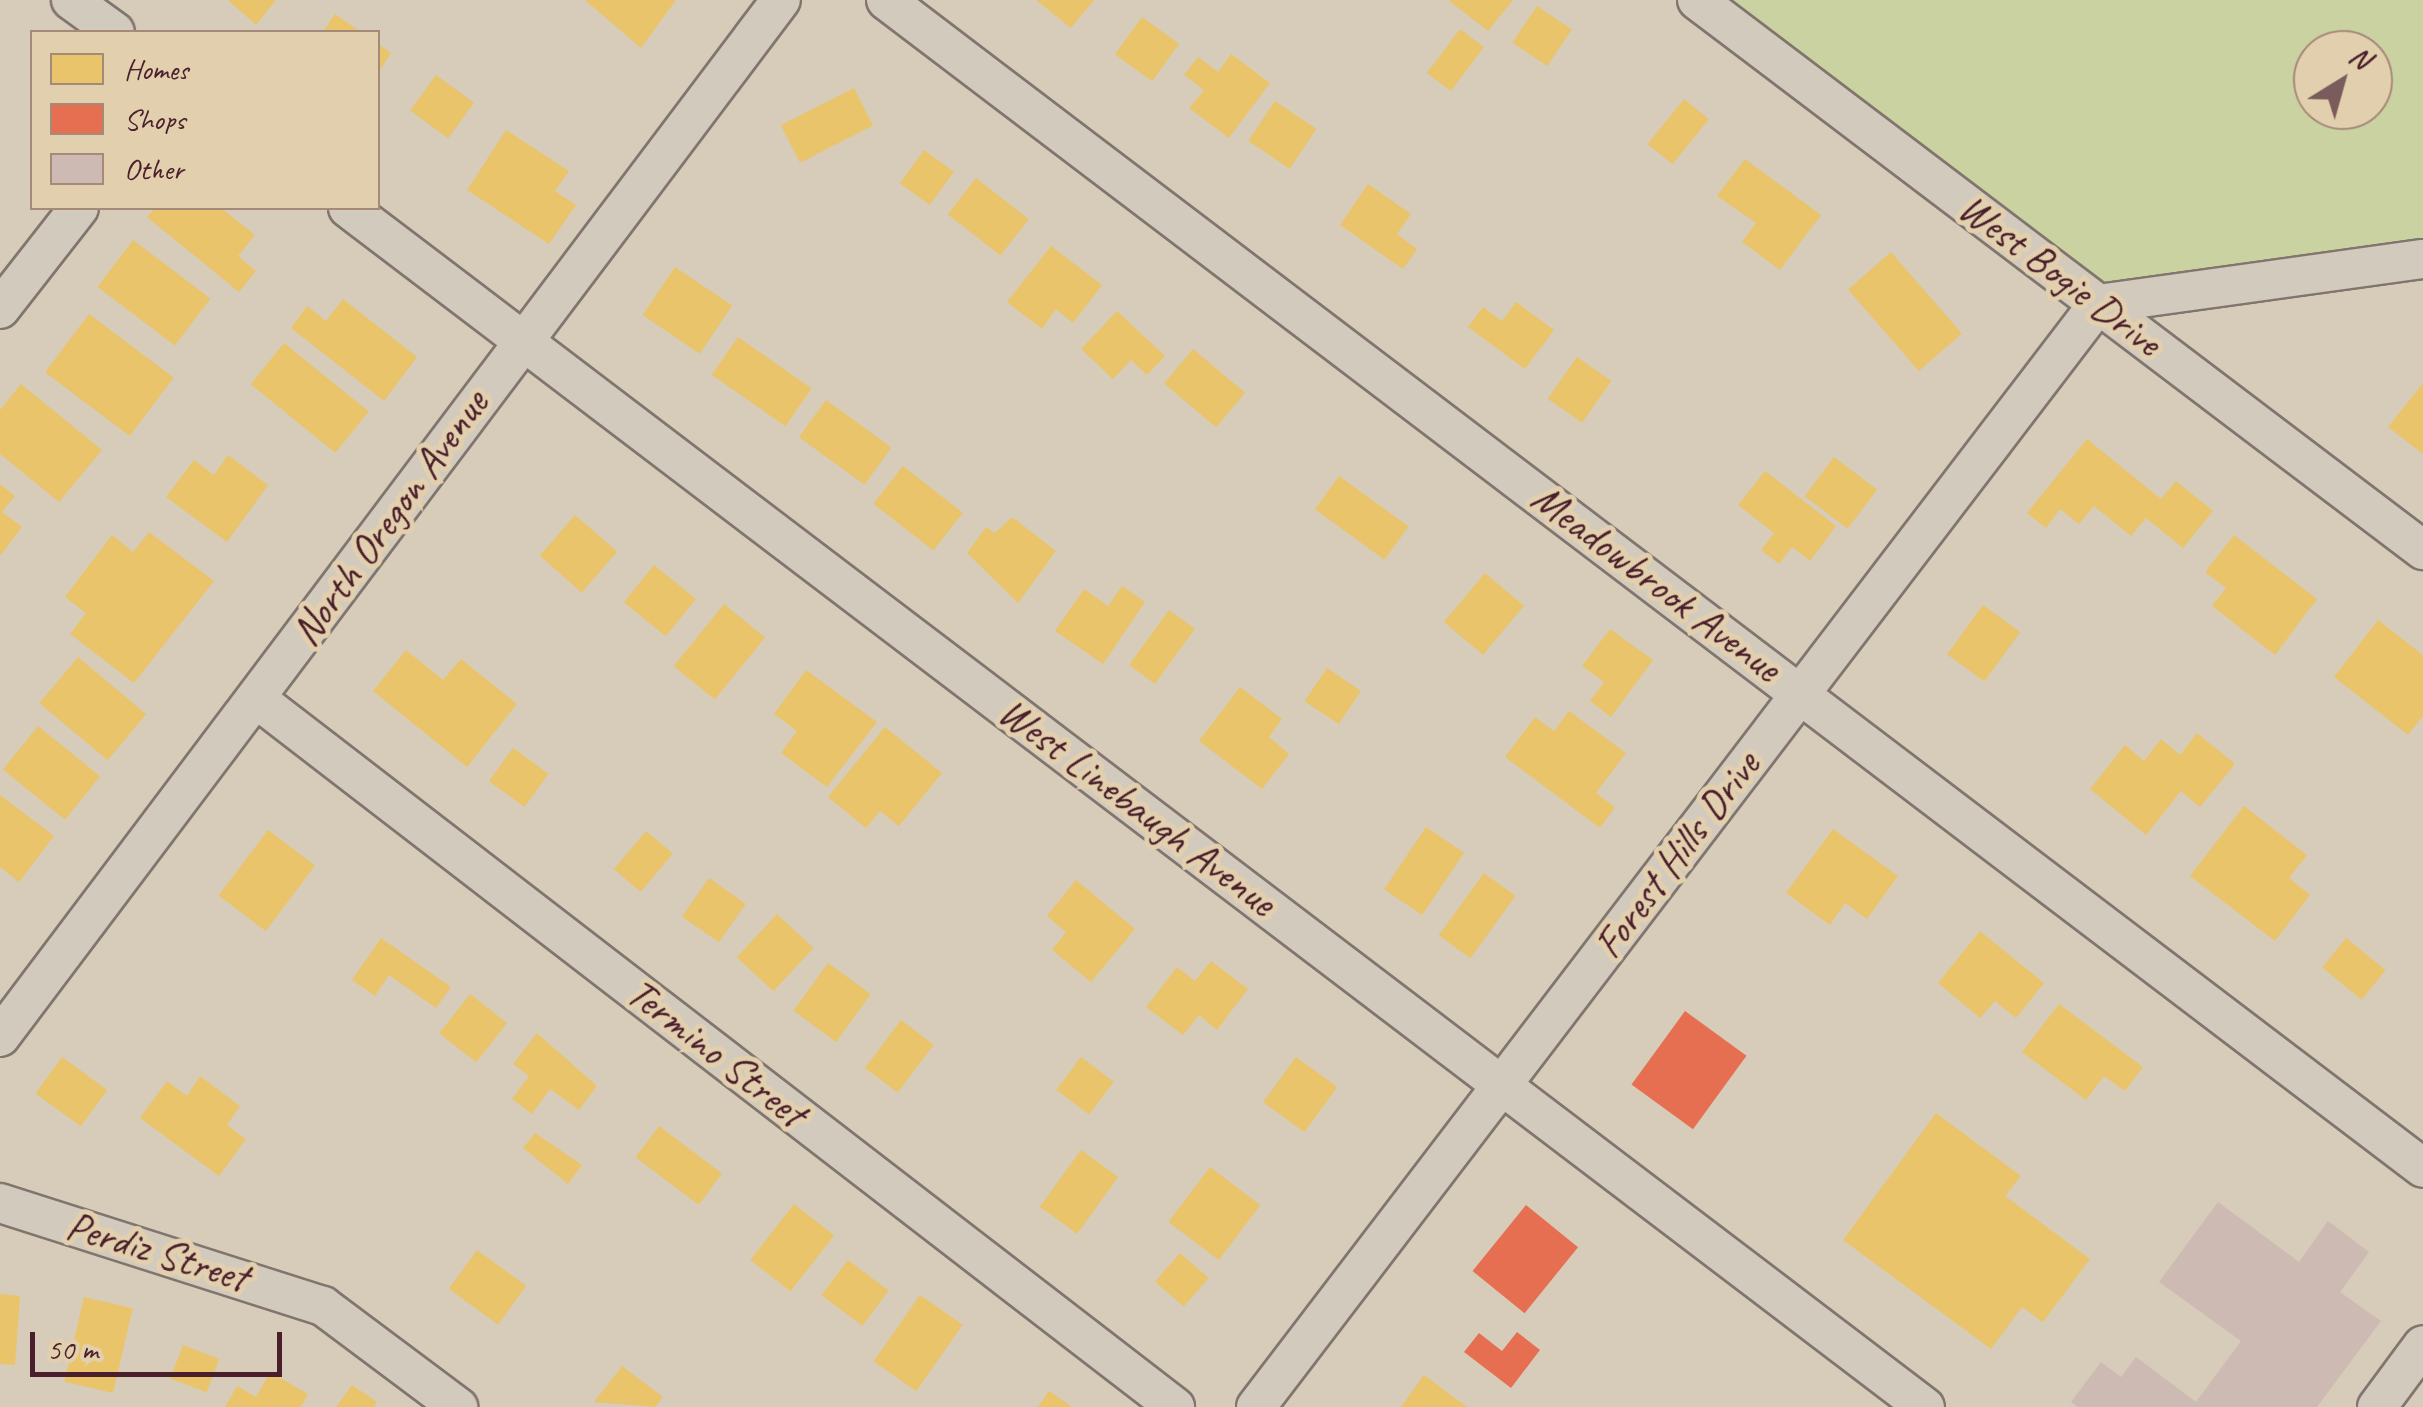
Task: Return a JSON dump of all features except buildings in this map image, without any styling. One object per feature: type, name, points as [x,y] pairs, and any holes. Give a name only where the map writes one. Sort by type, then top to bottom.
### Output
[{"type":"street","points":[[72,0],[112,30]]},
{"type":"street","name":"North Oregon Avenue","points":[[0,1037],[258,700],[522,338],[782,0]]},
{"type":"street","name":"Meadowbrook Avenue","points":[[886,0],[2423,1168]]},
{"type":"street","name":"West Bogie Drive","points":[[1697,0],[2423,550]]},
{"type":"street","points":[[0,309],[78,210]]},
{"type":"street","name":"West Linebaugh Avenue","points":[[351,210],[1925,1407]]},
{"type":"street","points":[[2098,304],[2423,259]]},
{"type":"street","name":"Forest Hills Drive","points":[[1256,1407],[2098,304]]},
{"type":"street","name":"Termino Street","points":[[258,700],[1175,1407]]},
{"type":"street","name":"Perdiz Street","points":[[0,1204],[323,1306],[458,1407]]},
{"type":"street","points":[[2377,1407],[2423,1345]]},
{"type":"green space","points":[[1720,0],[2423,0],[2423,241],[2111,287]]}]
